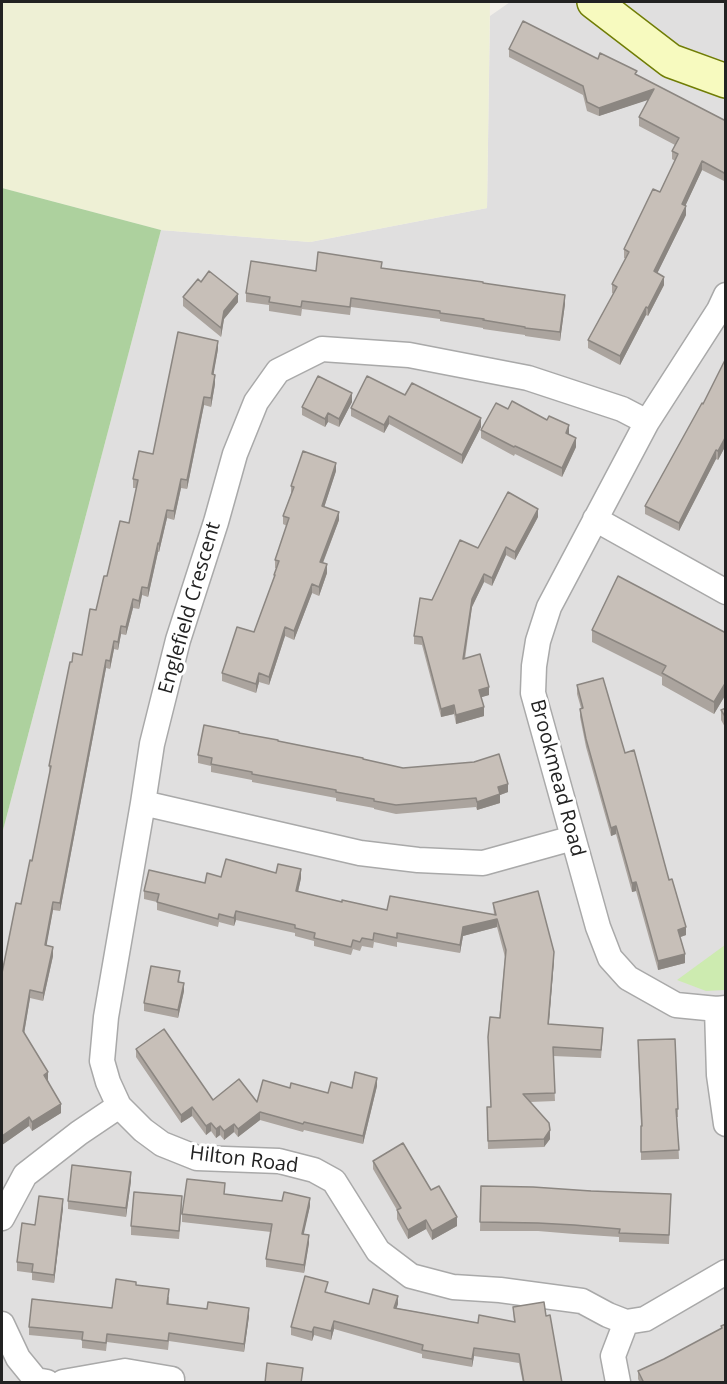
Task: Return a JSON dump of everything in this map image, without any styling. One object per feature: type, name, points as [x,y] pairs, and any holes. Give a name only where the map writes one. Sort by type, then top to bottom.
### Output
[{"type":"street","points":[[594,2],[671,61],[726,81]]},
{"type":"street","name":"Brookmead Road","points":[[721,1009],[676,1005],[628,978],[610,958],[598,927],[533,693],[538,641],[549,607],[647,422],[723,306]]},
{"type":"street","name":"Englefield Crescent","points":[[143,802],[152,744],[178,640],[235,454],[256,402],[278,371],[322,349],[409,355],[528,378],[622,410],[647,422]]},
{"type":"street","points":[[595,519],[726,592]]},
{"type":"street","points":[[143,802],[360,853],[418,860],[483,862],[573,838]]},
{"type":"street","name":"Hilton Road","points":[[143,802],[106,1017],[102,1061],[108,1082],[119,1106],[143,1130],[162,1144],[197,1158],[279,1161],[314,1170],[334,1181],[378,1251],[411,1276],[453,1287],[500,1290],[582,1301],[626,1322]]},
{"type":"street","points":[[721,1009],[719,1075],[726,1124]]},
{"type":"street","points":[[2,1218],[25,1174],[119,1106]]},
{"type":"street","points":[[618,1383],[614,1356],[626,1322],[645,1319],[726,1272]]},
{"type":"street","points":[[2,1324],[18,1358],[39,1382]]},
{"type":"street","points":[[63,1383],[125,1371],[179,1382]]},
{"type":"shaded area","points":[[510,2],[725,2],[725,1382],[2,1382],[2,834],[161,230],[310,242],[487,208],[490,16]]},
{"type":"green space","points":[[2,2],[490,2],[487,208],[310,242],[161,230],[2,188]]},
{"type":"green space","points":[[2,188],[161,230],[2,834]]},
{"type":"green space","points":[[725,945],[725,990],[706,991],[677,980]]},
{"type":"building","points":[[523,21],[598,59],[600,53],[637,71],[635,74],[726,121],[726,174],[702,161],[682,204],[686,206],[654,271],[664,277],[620,356],[588,340],[617,287],[612,284],[629,252],[624,249],[653,189],[660,192],[678,154],[672,151],[679,138],[639,117],[654,89],[599,108],[587,102],[583,86],[509,49]]},
{"type":"building","points":[[318,252],[382,262],[381,268],[565,295],[560,332],[351,298],[350,307],[302,301],[301,307],[269,302],[270,297],[246,293],[251,261],[316,271]]},
{"type":"building","points":[[209,271],[238,294],[224,311],[221,328],[183,297],[198,279],[201,282]]},
{"type":"building","points":[[178,332],[218,341],[212,374],[215,375],[211,398],[204,397],[187,480],[181,479],[174,511],[167,510],[148,588],[142,587],[139,601],[133,599],[126,627],[121,626],[118,642],[114,641],[110,661],[106,660],[60,903],[53,902],[45,945],[53,947],[43,993],[30,990],[23,1031],[48,1072],[44,1075],[61,1104],[32,1122],[29,1117],[2,1136],[2,973],[16,903],[21,904],[30,860],[32,861],[70,662],[72,662],[73,653],[82,655],[90,609],[96,610],[120,521],[129,523],[138,480],[133,479],[139,451],[153,454]]},
{"type":"building","points":[[726,358],[726,436],[718,451],[716,450],[679,523],[645,506],[703,404]]},
{"type":"building","points":[[318,376],[352,393],[339,419],[328,413],[325,419],[302,407]]},
{"type":"building","points":[[367,376],[405,395],[412,383],[481,418],[462,455],[389,416],[384,425],[351,408]]},
{"type":"building","points":[[512,401],[547,420],[549,416],[569,425],[566,433],[576,438],[562,468],[481,430],[496,403],[508,409]]},
{"type":"building","points":[[303,451],[336,463],[322,506],[339,512],[320,562],[327,564],[319,587],[312,584],[294,631],[285,627],[269,677],[259,673],[256,684],[222,673],[237,627],[254,632],[275,575],[279,561],[275,560],[289,518],[283,516],[294,487],[291,486]]},
{"type":"building","points":[[508,492],[538,509],[515,552],[506,547],[492,578],[484,574],[472,599],[463,659],[480,654],[489,687],[479,690],[484,707],[456,715],[454,705],[441,709],[422,637],[414,636],[420,598],[432,600],[460,540],[478,548]]},
{"type":"building","points":[[618,576],[726,633],[726,682],[714,702],[662,673],[666,666],[592,630]]},
{"type":"building","points":[[603,678],[625,753],[634,750],[669,880],[672,879],[686,927],[678,930],[685,954],[658,961],[636,882],[632,883],[616,826],[611,828],[580,709],[583,708],[577,685]]},
{"type":"building","points":[[726,708],[726,718],[721,710]]},
{"type":"building","points":[[204,725],[403,768],[474,762],[499,754],[508,784],[498,787],[500,794],[477,802],[476,798],[396,805],[374,801],[374,799],[336,792],[336,790],[211,764],[212,758],[198,755]]},
{"type":"building","points":[[226,859],[276,873],[278,864],[301,869],[296,891],[387,910],[390,896],[496,915],[493,903],[538,891],[554,952],[548,1024],[603,1028],[601,1050],[553,1047],[555,1093],[523,1094],[549,1123],[550,1130],[544,1139],[488,1141],[487,1107],[491,1107],[488,1037],[490,1017],[500,1018],[506,950],[497,919],[463,927],[460,945],[397,933],[397,938],[374,933],[373,940],[362,938],[360,942],[353,940],[351,947],[314,938],[315,933],[295,928],[295,925],[236,911],[234,918],[219,914],[218,919],[157,902],[159,894],[144,891],[149,870],[205,883],[207,873],[221,877]]},
{"type":"building","points":[[151,966],[180,971],[178,982],[184,983],[178,1010],[144,1003]]},
{"type":"building","points":[[164,1029],[213,1100],[239,1079],[257,1102],[263,1080],[290,1088],[291,1083],[328,1093],[331,1082],[352,1088],[355,1072],[377,1078],[363,1136],[304,1122],[303,1124],[260,1112],[238,1129],[234,1124],[224,1131],[220,1126],[216,1129],[211,1123],[206,1126],[192,1107],[181,1115],[136,1049]]},
{"type":"building","points":[[675,1039],[679,1150],[641,1152],[638,1040]]},
{"type":"building","points":[[403,1143],[431,1190],[439,1186],[457,1217],[432,1231],[426,1220],[408,1230],[397,1210],[401,1208],[373,1161]]},
{"type":"building","points":[[72,1165],[131,1172],[126,1208],[68,1201]]},
{"type":"building","points":[[187,1179],[225,1183],[224,1194],[282,1201],[284,1192],[310,1198],[302,1234],[309,1235],[304,1265],[266,1259],[272,1224],[182,1214]]},
{"type":"building","points":[[481,1186],[671,1194],[669,1235],[619,1233],[620,1229],[574,1225],[480,1222]]},
{"type":"building","points":[[134,1192],[182,1196],[179,1231],[131,1226]]},
{"type":"building","points":[[39,1196],[63,1199],[54,1275],[32,1272],[33,1264],[17,1262],[22,1223],[35,1225]]},
{"type":"building","points":[[305,1276],[328,1282],[325,1292],[369,1304],[373,1289],[398,1296],[394,1308],[478,1323],[479,1315],[515,1322],[513,1307],[544,1302],[546,1316],[550,1315],[562,1383],[524,1383],[519,1354],[474,1348],[472,1359],[422,1350],[423,1345],[334,1321],[331,1331],[314,1327],[312,1332],[291,1327]]},
{"type":"building","points":[[116,1279],[136,1282],[136,1285],[169,1289],[167,1304],[207,1309],[208,1302],[249,1308],[244,1344],[169,1333],[168,1341],[107,1334],[106,1343],[82,1340],[83,1332],[29,1327],[32,1299],[112,1308]]},
{"type":"building","points":[[726,1324],[726,1383],[644,1383],[638,1371]]},
{"type":"building","points":[[267,1363],[303,1368],[301,1383],[265,1383]]}]
